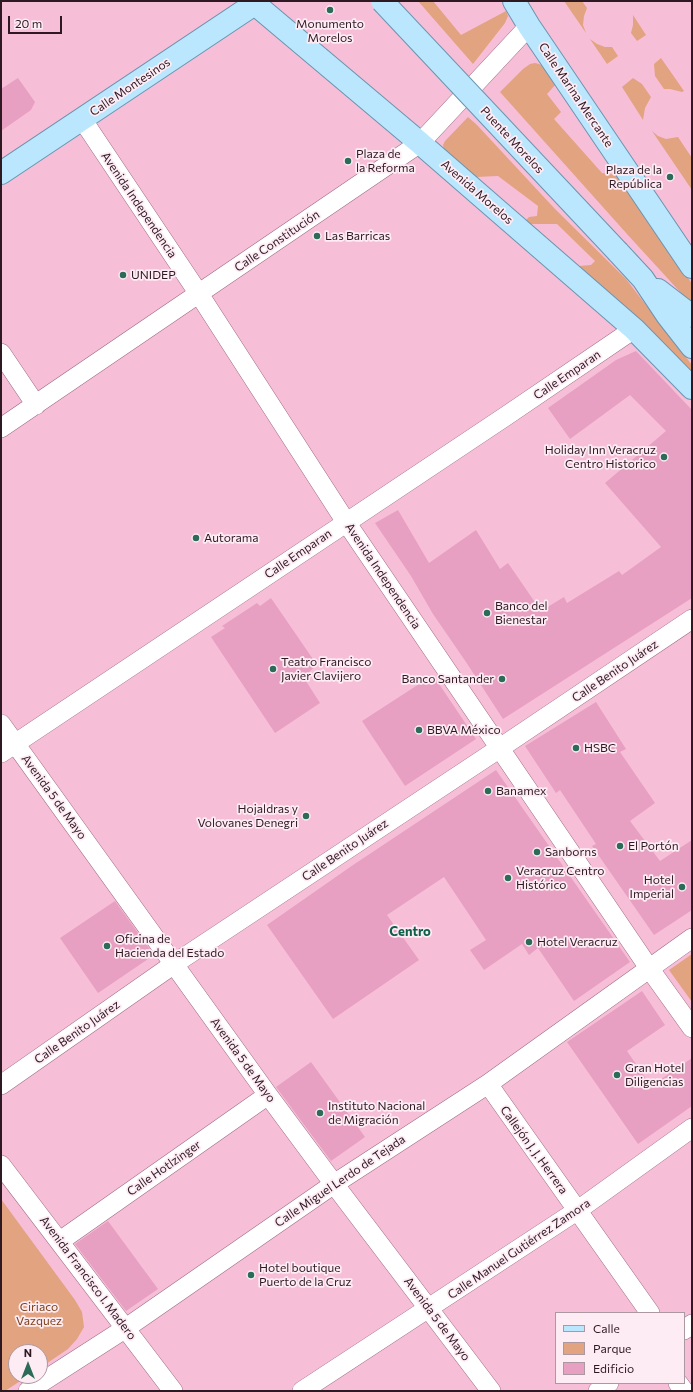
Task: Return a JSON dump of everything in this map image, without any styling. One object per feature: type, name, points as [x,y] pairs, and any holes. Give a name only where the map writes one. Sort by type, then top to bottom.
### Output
[{"type":"main road","name":"Puente Morelos","points":[[382,1],[643,279]]},
{"type":"main road","name":"Calle Marina Mercante","points":[[514,1],[529,26],[692,267]]},
{"type":"main road","name":"Calle Montesinos","points":[[1,173],[257,3]]},
{"type":"main road","name":"Avenida Morelos","points":[[257,3],[634,329],[692,388]]},
{"type":"main road","points":[[643,279],[692,316]]},
{"type":"main road","points":[[643,279],[667,315],[692,347]]},
{"type":"street","name":"Calle Constitución","points":[[1,428],[420,143],[529,26]]},
{"type":"street","name":"Avenida Independencia","points":[[82,119],[199,294],[346,522],[649,968],[692,1028]]},
{"type":"street","name":"Calle Emparan","points":[[8,748],[634,329]]},
{"type":"street","points":[[1,353],[36,405]]},
{"type":"street","name":"Calle Benito Juárez","points":[[1,1085],[174,964],[692,619]]},
{"type":"street","name":"Avenida 5 de Mayo","points":[[1,724],[8,748],[174,964],[334,1184],[491,1391]]},
{"type":"street","name":"Calle Miguel Lerdo de Tejada","points":[[28,1391],[126,1328],[334,1184],[488,1084],[692,938]]},
{"type":"street","name":"Callejón J. J. Herrera","points":[[488,1084],[649,1312]]},
{"type":"street","name":"Calle Hotlzinger","points":[[60,1241],[268,1094]]},
{"type":"street","name":"Calle Manuel Gutiérrez Zamora","points":[[302,1391],[578,1210],[692,1128]]},
{"type":"street","name":"Avenida Francisco I. Madero","points":[[1,1165],[173,1391]]},
{"type":"street","points":[[598,1391],[608,1384]]},
{"type":"green space","points":[[418,1],[433,1],[461,35],[506,11],[508,16],[505,23],[473,64]]},
{"type":"green space","points":[[564,1],[582,1],[587,8],[583,25],[586,33]]},
{"type":"green space","points":[[633,15],[646,35],[637,41],[631,33]]},
{"type":"green space","points":[[590,39],[605,47],[612,47],[618,56],[607,64]]},
{"type":"green space","points":[[661,58],[684,91],[664,89],[655,76],[654,64]]},
{"type":"green space","points":[[535,63],[549,69],[557,83],[547,94],[561,112],[554,119],[602,173],[617,175],[630,189],[692,284],[692,305],[500,92],[523,69],[530,64]]},
{"type":"green space","points":[[633,78],[642,84],[651,97],[645,108],[643,120],[622,87]]},
{"type":"green space","points":[[468,117],[555,209],[626,279],[692,365],[692,378],[625,306],[579,266],[591,265],[595,261],[557,224],[530,224],[526,220],[529,217],[537,216],[538,206],[498,176],[476,177],[444,150],[443,145],[445,141]]},
{"type":"green space","points":[[652,131],[658,136],[666,139],[678,137],[692,158],[692,190]]},
{"type":"green space","points":[[692,954],[692,1002],[669,970]]},
{"type":"green space","name":"Ciriaco Vazquez","points":[[1,1199],[75,1300],[82,1312],[84,1327],[77,1339],[68,1349],[48,1363],[48,1344],[8,1344],[8,1384],[16,1384],[5,1391],[1,1391]]},
{"type":"building","points":[[18,78],[35,102],[31,110],[1,131],[1,89]]},
{"type":"building","points":[[636,351],[692,410],[692,598],[503,719],[375,523],[398,510],[429,563],[476,530],[500,569],[508,563],[541,611],[564,597],[567,603],[619,571],[622,575],[661,547],[605,483],[666,431],[630,395],[570,439],[548,408],[616,360]]},
{"type":"building","name":"Teatro Francisco Javier Clavijero","points":[[271,598],[317,665],[309,672],[311,675],[304,678],[320,703],[275,733],[211,637],[225,628],[222,626],[257,603],[260,606]]},
{"type":"building","name":"BBVA México","points":[[433,675],[476,739],[405,786],[362,721]]},
{"type":"building","points":[[596,702],[626,749],[620,752],[655,803],[630,821],[660,861],[692,840],[692,910],[654,935],[592,846],[596,844],[560,790],[556,793],[525,746]]},
{"type":"building","points":[[496,770],[630,962],[574,1001],[538,948],[529,955],[522,944],[484,970],[470,950],[486,940],[444,877],[387,915],[419,960],[333,1019],[267,925],[353,865]]},
{"type":"building","name":"Oficina de Hacienda del Estado","points":[[115,901],[154,955],[98,993],[60,938]]},
{"type":"building","name":"Gran Hotel Diligencias","points":[[642,991],[665,1025],[627,1051],[651,1086],[692,1058],[692,1106],[638,1144],[567,1042]]},
{"type":"building","name":"Instituto Nacional de Migración","points":[[311,1062],[365,1137],[331,1161],[276,1087]]},
{"type":"building","points":[[108,1221],[158,1289],[126,1311],[75,1244]]},
{"type":"place","name":"Monumento Morelos","points":[[330,10]]},
{"type":"place","name":"Plaza de la Reforma","points":[[348,161]]},
{"type":"place","name":"Plaza de la República","points":[[670,177]]},
{"type":"place","name":"Las Barricas","points":[[317,236]]},
{"type":"place","name":"UNIDEP","points":[[123,275]]},
{"type":"place","name":"Holiday Inn Veracruz Centro Historico","points":[[664,457]]},
{"type":"place","name":"Autorama","points":[[196,538]]},
{"type":"place","name":"Banco del Bienestar","points":[[487,613]]},
{"type":"place","name":"Teatro Francisco Javier Clavijero","points":[[273,669]]},
{"type":"place","name":"Banco Santander","points":[[502,679]]},
{"type":"place","name":"BBVA México","points":[[419,730]]},
{"type":"place","name":"HSBC","points":[[576,748]]},
{"type":"place","name":"Banamex","points":[[488,791]]},
{"type":"place","name":"Hojaldras y Volovanes Denegri","points":[[306,816]]},
{"type":"place","name":"El Portón","points":[[620,846]]},
{"type":"place","name":"Sanborns","points":[[537,852]]},
{"type":"place","name":"Veracruz Centro Histórico","points":[[508,878]]},
{"type":"place","name":"Hotel Imperial","points":[[682,887]]},
{"type":"place","name":"Hotel Veracruz","points":[[529,942]]},
{"type":"place","name":"Oficina de Hacienda del Estado","points":[[107,946]]},
{"type":"place","name":"Gran Hotel Diligencias","points":[[617,1075]]},
{"type":"place","name":"Instituto Nacional de Migración","points":[[320,1113]]},
{"type":"place","name":"Hotel boutique Puerto de la Cruz","points":[[251,1275]]},
{"type":"district","name":"Centro","points":[[410,932]]}]
